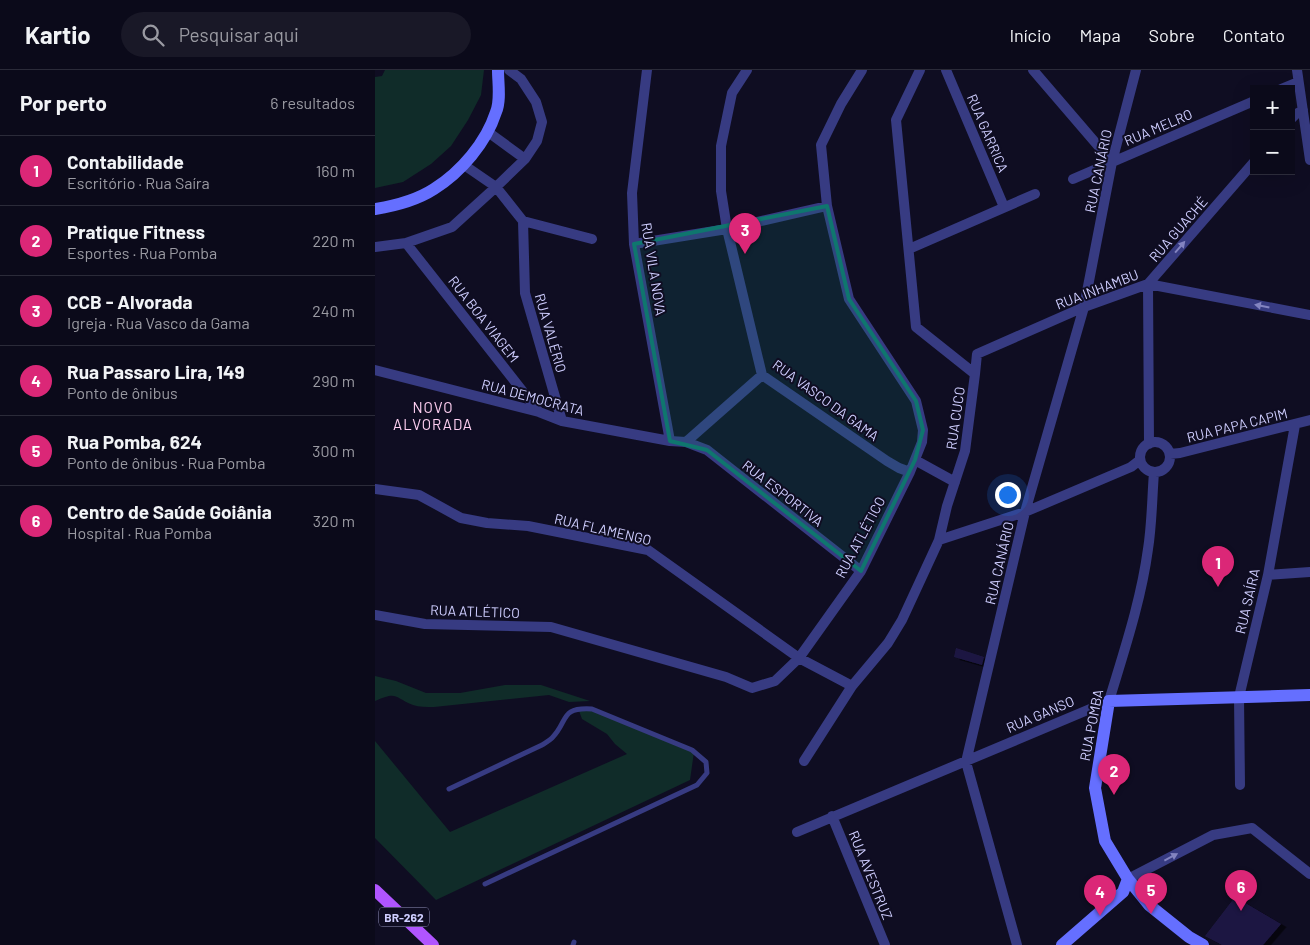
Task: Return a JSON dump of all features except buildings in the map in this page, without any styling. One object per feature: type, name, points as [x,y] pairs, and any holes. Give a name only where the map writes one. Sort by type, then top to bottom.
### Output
[{"type":"main road","name":"BR-262","points":[[375,890],[433,945]]},
{"type":"street","points":[[375,209],[407,201],[433,190],[464,165],[488,132],[497,110],[498,70]]},
{"type":"street","points":[[375,247],[406,243],[452,227],[525,159],[537,141],[542,122],[536,102],[521,79],[509,70]]},
{"type":"street","name":"RUA VILA NOVA","points":[[647,70],[631,193],[634,244],[670,441]]},
{"type":"street","name":"RUA VASCO DA GAMA","points":[[747,70],[732,93],[721,146],[721,191],[727,229],[762,375],[887,461],[910,472]]},
{"type":"street","name":"RUA ATLÉTICO","points":[[375,615],[425,624],[551,627],[725,677],[752,688],[775,681],[799,658],[861,571],[910,472],[922,442],[923,430],[916,401],[849,299],[827,206],[821,145],[841,104],[862,70]]},
{"type":"street","name":"RUA CUCO","points":[[804,761],[852,686],[887,643],[902,620],[939,540],[965,451],[975,374],[916,327],[896,120],[920,70]]},
{"type":"street","name":"RUA GARRICA","points":[[946,70],[1004,207]]},
{"type":"street","points":[[1033,70],[1112,162]]},
{"type":"street","name":"RUA CANÁRIO","points":[[1017,945],[966,762],[1025,512],[1084,306],[1112,162],[1136,70]]},
{"type":"street","points":[[1297,70],[1310,160]]},
{"type":"street","points":[[1291,85],[1298,82]]},
{"type":"street","name":"RUA MELRO","points":[[1073,179],[1250,103]]},
{"type":"street","points":[[1295,115],[1303,110]]},
{"type":"street","points":[[488,132],[525,159]]},
{"type":"street","points":[[464,165],[496,187],[523,221],[592,239]]},
{"type":"street","name":"RUA GUACHÉ","points":[[1148,284],[1250,167]]},
{"type":"street","points":[[909,248],[1035,194]]},
{"type":"street","points":[[634,244],[727,229],[827,206]]},
{"type":"street","name":"RUA VALÉRIO","points":[[523,221],[525,292],[562,421]]},
{"type":"street","name":"RUA BOA VIAGEM","points":[[406,243],[539,412]]},
{"type":"street","points":[[1148,284],[1149,444]]},
{"type":"street","name":"RUA INHAMBU","points":[[975,374],[977,354],[1084,306],[1148,284],[1310,314]]},
{"type":"street","name":"RUA DEMOCRATA","points":[[375,370],[539,412],[562,421],[670,441],[686,442]]},
{"type":"street","points":[[686,442],[762,375]]},
{"type":"street","name":"RUA PAPA CAPIM","points":[[1170,454],[1310,420]]},
{"type":"street","name":"RUA SAÍRA","points":[[1240,785],[1239,697],[1268,574],[1295,425]]},
{"type":"street","name":"RUA ESPORTIVA","points":[[686,442],[707,450],[861,571]]},
{"type":"street","points":[[939,540],[1025,512],[1131,467],[1140,460],[1142,450],[1149,444],[1162,444],[1166,446],[1170,454],[1167,467],[1159,472],[1145,468],[1140,460]]},
{"type":"street","points":[[915,460],[955,482]]},
{"type":"street","name":"RUA POMBA","points":[[1154,472],[1149,547],[1128,637],[1109,701],[1095,788],[1105,841],[1128,879],[1149,905],[1189,937],[1203,945]]},
{"type":"street","name":"RUA FLAMENGO","points":[[375,489],[419,496],[461,518],[487,523],[528,526],[649,550],[799,658],[852,686]]},
{"type":"street","points":[[1268,574],[1310,572]]},
{"type":"street","name":"RUA GANSO","points":[[797,832],[1109,701],[1310,695]]},
{"type":"street","name":"RUA AVESTRUZ","points":[[832,816],[885,945]]},
{"type":"street","points":[[1062,945],[1123,892],[1128,879],[1213,835],[1252,828],[1310,874]]},
{"type":"lane","points":[[449,789],[542,745],[553,737],[565,715],[578,708],[592,709],[692,750],[706,762],[707,773],[697,785],[485,884]]},
{"type":"highlighted area","points":[[827,206],[849,299],[916,401],[923,430],[915,460],[861,571],[707,450],[670,441],[634,244]]},
{"type":"green space","points":[[385,70],[484,70],[481,95],[451,146],[431,164],[403,182],[375,188],[375,77],[382,76]]},
{"type":"green space","points":[[375,676],[396,681],[426,693],[460,693],[505,685],[541,685],[590,701],[569,702],[549,695],[420,707],[395,696],[388,696],[375,701]]},
{"type":"green space","points":[[578,708],[592,709],[694,752],[690,780],[436,900],[375,838],[375,741],[450,832],[627,754],[607,734],[582,719]]},
{"type":"place","name":"CCB - Alvorada","points":[[745,254]]},
{"type":"place","name":"Contabilidade","points":[[1218,587]]},
{"type":"place","name":"Pratique Fitness","points":[[1114,795]]},
{"type":"place","name":"Centro de Saúde Goiânia","points":[[1241,911]]},
{"type":"place","name":"Rua Pomba, 624","points":[[1151,914]]},
{"type":"place","name":"Rua Passaro Lira, 149","points":[[1100,916]]},
{"type":"district","name":"NOVO ALVORADA","points":[[433,416]]}]
